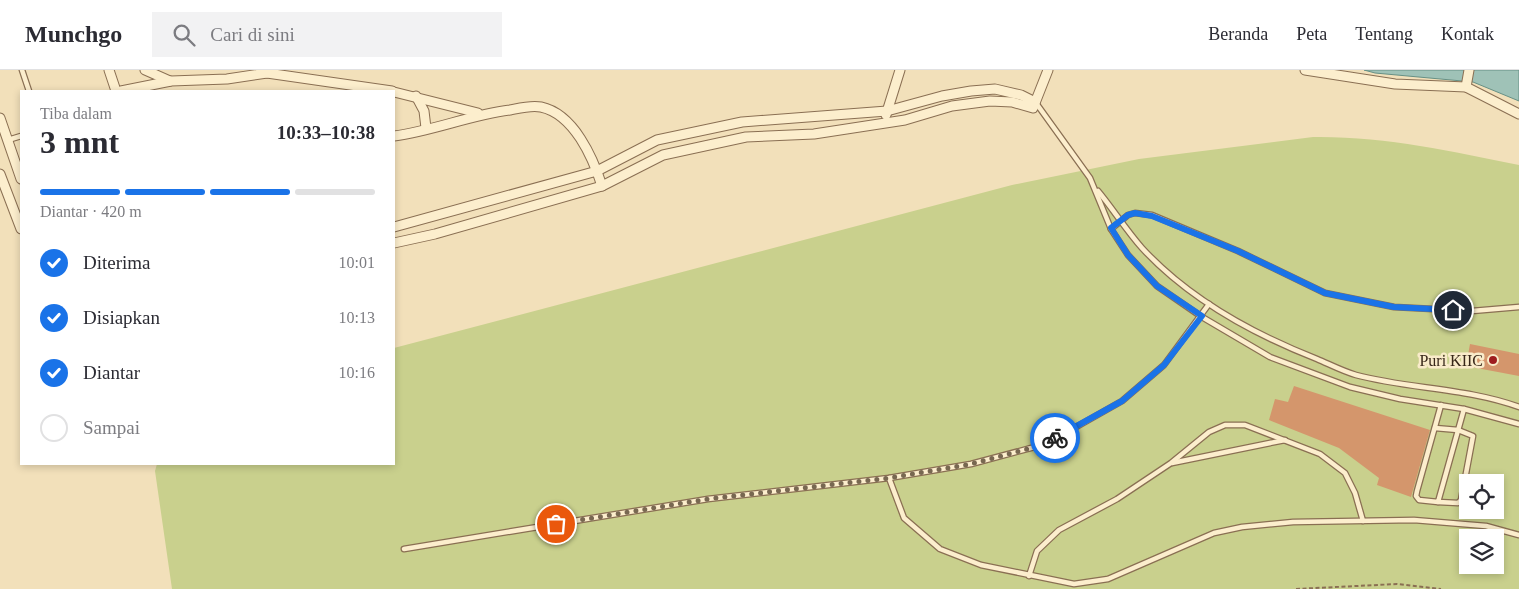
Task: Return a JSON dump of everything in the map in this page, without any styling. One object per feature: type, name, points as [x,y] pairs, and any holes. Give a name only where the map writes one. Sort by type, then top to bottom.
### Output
[{"type":"street","points":[[109,70],[116,90]]},
{"type":"street","points":[[145,70],[171,81]]},
{"type":"street","points":[[884,123],[900,70]]},
{"type":"street","points":[[1036,106],[1048,70]]},
{"type":"street","points":[[1305,70],[1395,84],[1466,87],[1519,114]]},
{"type":"street","points":[[126,90],[171,81],[227,78],[267,71],[387,90]]},
{"type":"street","points":[[1466,87],[1468,74]]},
{"type":"street","points":[[395,227],[597,171],[657,140],[742,122],[887,111],[926,100],[971,91],[994,89],[1021,95],[1036,106]]},
{"type":"street","points":[[395,91],[480,114]]},
{"type":"street","points":[[416,96],[424,111],[426,128]]},
{"type":"street","points":[[395,243],[435,234],[602,186],[662,155],[746,137],[814,134],[905,120],[952,106],[990,101],[1036,106]]},
{"type":"street","points":[[395,136],[480,114],[527,107],[540,107],[552,112],[569,125],[581,141],[597,171],[602,186]]},
{"type":"street","points":[[0,118],[4,142],[20,177]]},
{"type":"street","points":[[0,174],[20,225]]},
{"type":"lane","points":[[22,70],[29,90]]},
{"type":"lane","points":[[1036,106],[1047,116],[1096,188],[1142,247],[1172,276],[1209,304],[1280,344],[1355,374],[1495,398],[1519,407]]},
{"type":"lane","points":[[4,142],[20,136]]},
{"type":"lane","points":[[1096,188],[1111,228],[1128,255],[1157,286],[1270,357],[1350,387],[1400,399],[1464,409],[1519,424]]},
{"type":"lane","points":[[1111,228],[1135,213],[1152,216],[1238,251],[1325,293],[1394,307],[1472,311],[1519,307]]},
{"type":"lane","points":[[404,549],[708,499],[889,478],[971,464],[1046,444],[1122,401],[1164,365],[1209,304]]},
{"type":"lane","points":[[1435,428],[1458,430],[1473,436],[1461,500],[1458,503],[1419,500],[1416,496],[1441,406]]},
{"type":"lane","points":[[1438,502],[1464,409]]},
{"type":"lane","points":[[1029,576],[1038,551],[1059,530],[1117,499],[1171,463],[1209,432],[1225,425],[1245,425],[1320,454],[1345,473],[1355,493],[1363,521]]},
{"type":"lane","points":[[1171,463],[1285,440]]},
{"type":"lane","points":[[889,478],[904,518],[940,549],[981,566],[1074,584],[1108,579],[1207,536],[1242,527],[1293,522],[1414,520],[1486,526],[1519,535]]},
{"type":"path","points":[[1296,589],[1396,584],[1441,589]]},
{"type":"green space","points":[[1313,137],[1339,137],[1417,145],[1519,165],[1519,589],[172,589],[155,471],[157,465],[395,465],[395,348],[1012,185],[1139,159]]},
{"type":"water","points":[[1364,70],[1519,70],[1519,101],[1473,82],[1375,73]]},
{"type":"building","name":"Puri KIIC","points":[[1470,344],[1519,354],[1519,376],[1466,366]]},
{"type":"building","points":[[1294,386],[1430,430],[1411,497],[1377,485],[1379,478],[1339,448],[1269,420],[1275,399],[1288,402]]},
{"type":"way so far","points":[[556,524],[708,499],[889,478],[971,464],[1046,444],[1055,438]]},
{"type":"place","name":"Puri KIIC","points":[[1493,360]]},
{"type":"route","points":[[1055,438],[1122,401],[1164,365],[1202,316],[1157,286],[1128,255],[1111,228],[1128,215],[1135,213],[1143,214],[1171,222],[1238,251],[1325,293],[1394,307],[1453,310]]}]
